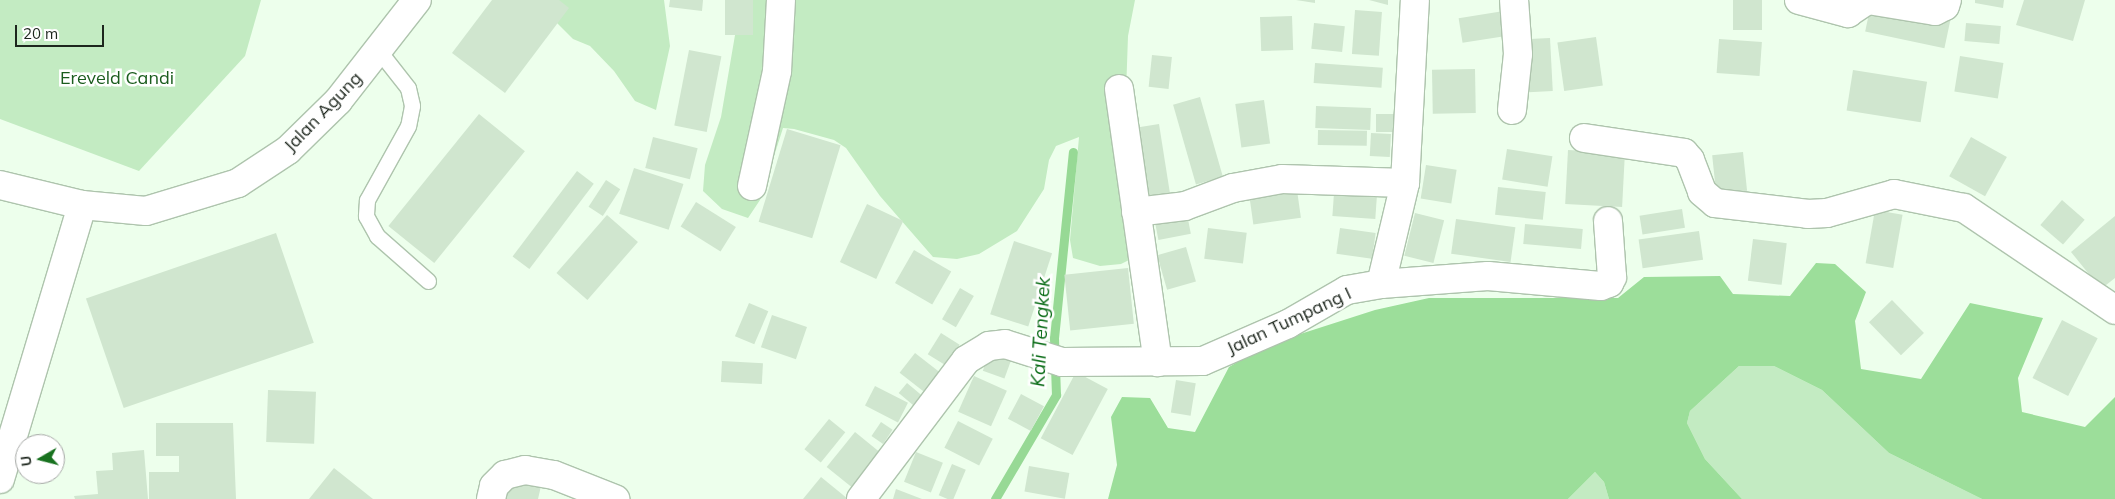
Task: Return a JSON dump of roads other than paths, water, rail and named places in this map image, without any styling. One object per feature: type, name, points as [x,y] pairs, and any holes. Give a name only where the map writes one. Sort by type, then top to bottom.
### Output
[{"type":"street","name":"Jalan Agung","points":[[0,185],[82,205],[146,211],[238,183],[288,150],[338,101],[417,0]]},
{"type":"street","points":[[752,186],[777,71],[781,0]]},
{"type":"street","points":[[1381,284],[1405,183],[1415,0]]},
{"type":"street","points":[[1512,110],[1518,54],[1514,0]]},
{"type":"street","points":[[1799,0],[1848,12],[1868,0],[1935,11],[1945,6],[1947,0]]},
{"type":"street","points":[[1119,89],[1158,362]]},
{"type":"street","points":[[1584,138],[1684,153],[1690,160],[1702,192],[1715,203],[1808,214],[1828,213],[1894,194],[1964,208],[2115,310]]},
{"type":"street","points":[[1136,212],[1185,206],[1233,188],[1282,179],[1405,183]]},
{"type":"street","points":[[0,479],[82,205]]},
{"type":"street","name":"Jalan Tumpang I","points":[[861,499],[966,360],[989,346],[1006,344],[1028,353],[1062,362],[1203,360],[1288,324],[1347,290],[1381,284],[1488,276],[1601,286],[1608,283],[1612,277],[1608,220]]},
{"type":"street","points":[[491,499],[494,486],[505,476],[525,470],[554,476],[615,499]]},
{"type":"lane","points":[[379,51],[408,88],[412,106],[408,126],[366,200],[366,216],[377,236],[428,281]]},
{"type":"waterway","name":"Kali Tengkek","points":[[995,499],[1056,395],[1054,338],[1073,152]]},
{"type":"park label","name":"Ereveld Candi","points":[[117,78]]}]
